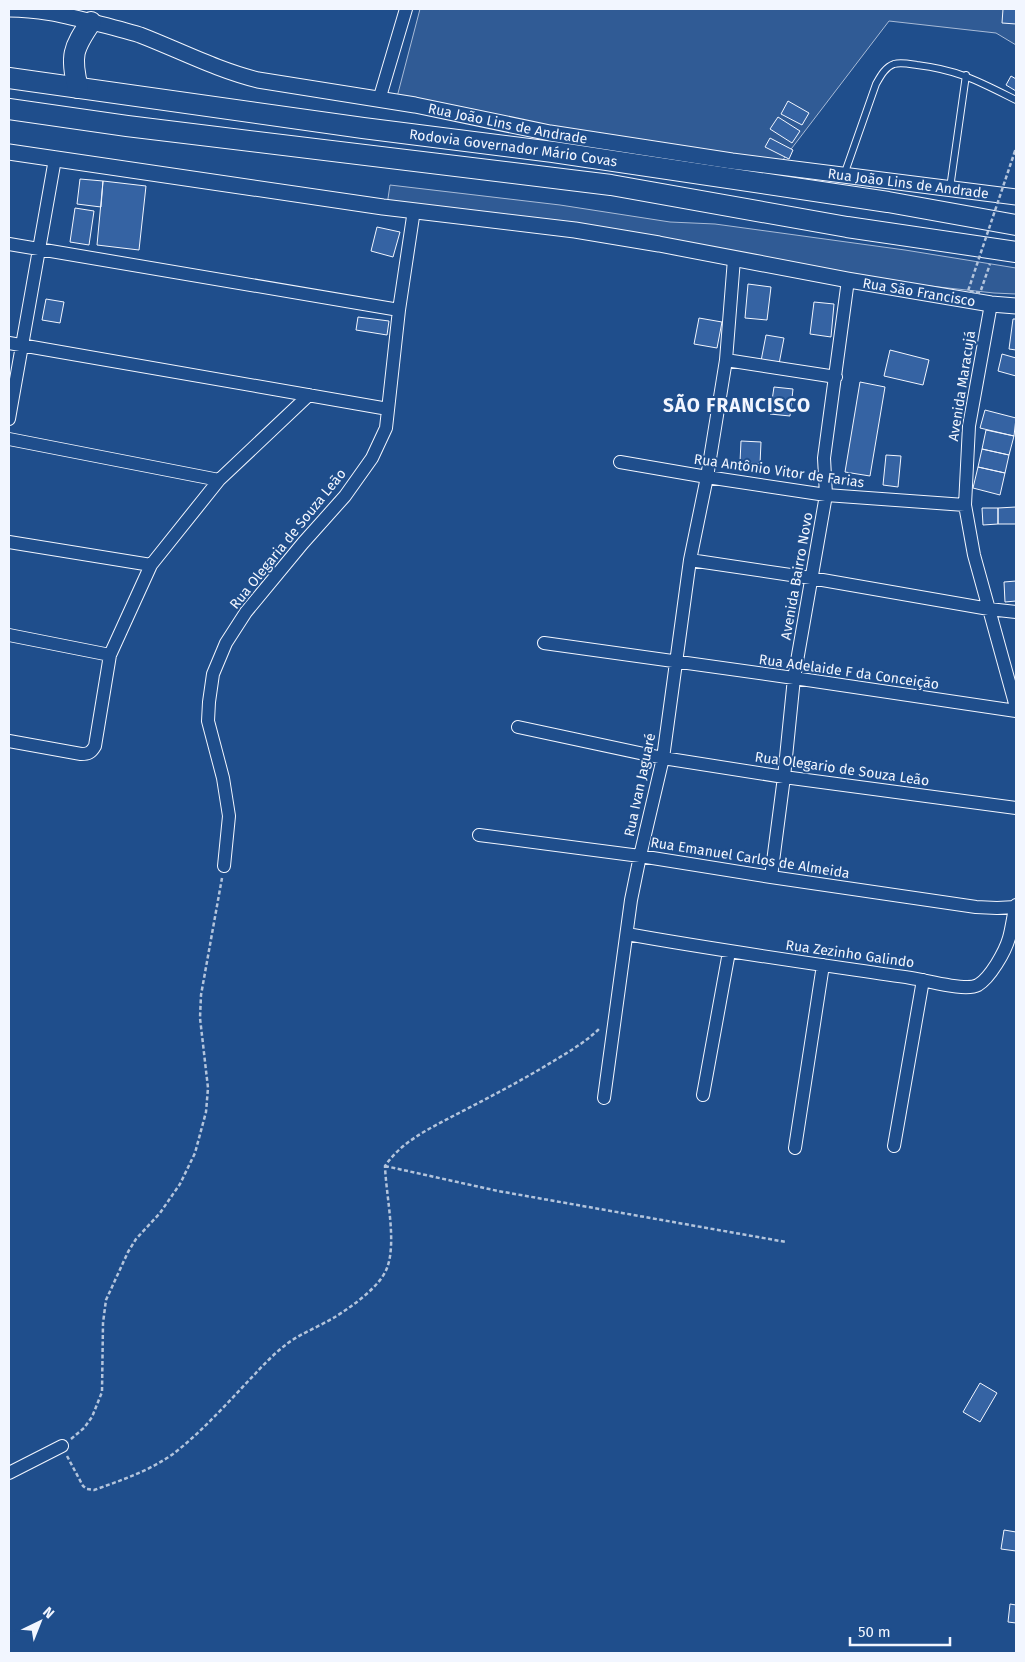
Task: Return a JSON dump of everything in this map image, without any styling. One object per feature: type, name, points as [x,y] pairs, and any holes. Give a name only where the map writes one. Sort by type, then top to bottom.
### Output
[{"type":"highway","points":[[78,88],[74,74],[74,50],[91,22]]},
{"type":"highway","name":"Rodovia Governador Mário Covas","points":[[9,78],[363,128],[553,152],[888,202],[1016,225]]},
{"type":"highway","name":"Rodovia Governador Mário Covas","points":[[9,109],[136,128],[611,186],[847,227],[1016,252]]},
{"type":"street","name":"Rua João Lins de Andrade","points":[[9,9],[34,9],[139,35],[239,76],[452,112],[550,133],[732,161],[1016,197]]},
{"type":"street","points":[[379,100],[406,9]]},
{"type":"street","name":"Rua São Francisco","points":[[9,152],[383,207],[575,230],[848,280],[991,304],[1016,306]]},
{"type":"street","points":[[9,419],[15,345],[39,250],[55,159]]},
{"type":"street","name":"Rua Olegaria de Souza Leão","points":[[224,866],[229,816],[223,778],[208,721],[213,674],[226,643],[246,612],[345,496],[372,458],[386,428],[399,310],[414,210]]},
{"type":"street","points":[[9,244],[399,310]]},
{"type":"street","name":"Rua Ivan Jaguaré","points":[[604,1098],[627,934],[640,856],[663,758],[690,560],[707,477],[726,360],[734,259]]},
{"type":"street","name":"Avenida Bairro Novo","points":[[771,877],[794,678],[826,495],[824,458],[848,280]]},
{"type":"street","name":"Avenida Maracujá","points":[[991,304],[969,426],[965,505],[974,555],[1016,707]]},
{"type":"street","points":[[15,345],[388,409]]},
{"type":"street","points":[[726,360],[836,377]]},
{"type":"street","points":[[9,741],[81,754],[90,753],[95,746],[110,655],[151,565],[219,480],[309,395]]},
{"type":"street","points":[[9,439],[219,480]]},
{"type":"street","name":"Rua Antônio Vitor de Farias","points":[[620,462],[826,495],[965,505]]},
{"type":"street","points":[[9,542],[151,565]]},
{"type":"street","points":[[690,560],[1016,612]]},
{"type":"street","points":[[9,635],[110,655]]},
{"type":"street","name":"Rua Adelaide F da Conceição","points":[[544,643],[1016,711]]},
{"type":"street","name":"Rua Olegario de Souza Leão","points":[[518,728],[663,758],[784,777],[1016,808]]},
{"type":"street","name":"Rua Emanuel Carlos de Almeida","points":[[479,835],[640,856],[967,906],[1016,907]]},
{"type":"street","name":"Rua Zezinho Galindo","points":[[627,934],[728,952],[923,980],[965,988],[973,987],[986,978],[1006,947],[1016,907]]},
{"type":"street","points":[[703,1095],[728,952]]},
{"type":"street","points":[[795,1148],[822,965]]},
{"type":"street","points":[[894,1146],[923,980]]},
{"type":"street","points":[[9,1473],[62,1446]]},
{"type":"lane","points":[[844,176],[876,84],[888,67],[894,64],[904,63],[951,70],[966,75],[1016,100]]},
{"type":"lane","points":[[950,189],[966,75]]},
{"type":"path","points":[[991,304],[980,293],[968,291],[1016,152]]},
{"type":"path","points":[[980,293],[995,249]]},
{"type":"path","points":[[224,866],[201,995],[200,1018],[208,1088],[206,1112],[195,1153],[180,1184],[160,1213],[136,1239],[115,1277],[106,1300],[102,1392],[97,1408],[84,1428],[62,1446],[83,1486],[87,1489],[94,1490],[137,1475],[174,1452],[208,1422],[289,1342],[335,1317],[370,1291],[387,1269],[390,1255],[391,1238],[385,1166],[400,1148],[418,1135],[518,1082],[566,1054],[584,1042],[603,1024]]},
{"type":"path","points":[[385,1166],[508,1192],[786,1242]]},
{"type":"shaded area","points":[[420,9],[1016,9],[1016,45],[996,33],[889,21],[782,161],[525,127],[397,97]]},
{"type":"shaded area","points":[[390,185],[560,205],[670,222],[715,224],[905,250],[1016,268],[1016,294],[856,278],[387,205]]},
{"type":"building","points":[[1003,9],[1016,9],[1016,24],[1002,23]]},
{"type":"building","points":[[1011,76],[1016,79],[1016,91],[1006,85]]},
{"type":"building","points":[[788,101],[809,113],[802,125],[781,114]]},
{"type":"building","points":[[778,117],[800,131],[792,143],[770,129]]},
{"type":"building","points":[[770,138],[793,150],[789,159],[765,147]]},
{"type":"building","points":[[80,179],[103,181],[101,207],[77,204]]},
{"type":"building","points":[[103,181],[146,186],[139,250],[97,245]]},
{"type":"building","points":[[75,208],[94,211],[89,245],[70,242]]},
{"type":"building","points":[[377,227],[400,232],[393,257],[371,251]]},
{"type":"building","points":[[748,284],[771,287],[767,320],[745,318]]},
{"type":"building","points":[[46,299],[64,302],[60,323],[42,320]]},
{"type":"building","points":[[814,302],[834,304],[831,337],[810,334]]},
{"type":"building","points":[[358,317],[389,321],[387,335],[356,330]]},
{"type":"building","points":[[699,318],[722,322],[717,348],[694,344]]},
{"type":"building","points":[[1013,319],[1016,319],[1016,350],[1009,349]]},
{"type":"building","points":[[766,335],[784,338],[779,364],[761,361]]},
{"type":"building","points":[[890,350],[929,360],[923,385],[884,376]]},
{"type":"building","points":[[1002,354],[1016,358],[1016,376],[998,371]]},
{"type":"building","points":[[860,382],[885,387],[870,476],[845,472]]},
{"type":"building","points":[[774,387],[793,389],[790,416],[770,414]]},
{"type":"building","points":[[985,410],[1016,418],[1014,436],[980,428]]},
{"type":"building","points":[[986,430],[1014,436],[1009,455],[982,449]]},
{"type":"building","points":[[741,441],[761,442],[760,464],[740,462]]},
{"type":"building","points":[[982,449],[1009,455],[1005,473],[978,467]]},
{"type":"building","points":[[886,455],[901,456],[898,487],[883,485]]},
{"type":"building","points":[[978,467],[1005,473],[1000,495],[973,488]]},
{"type":"building","points":[[1016,507],[1016,524],[998,524],[998,508]]},
{"type":"building","points":[[982,508],[998,508],[998,524],[983,525]]},
{"type":"building","points":[[1016,581],[1016,601],[1005,602],[1004,582]]},
{"type":"building","points":[[980,1383],[997,1393],[980,1422],[963,1412]]},
{"type":"building","points":[[1004,1530],[1016,1532],[1016,1551],[1001,1549]]},
{"type":"building","points":[[1010,1604],[1016,1605],[1016,1623],[1008,1622]]},
{"type":"district","name":"SÃO FRANCISCO","points":[[737,405]]}]
